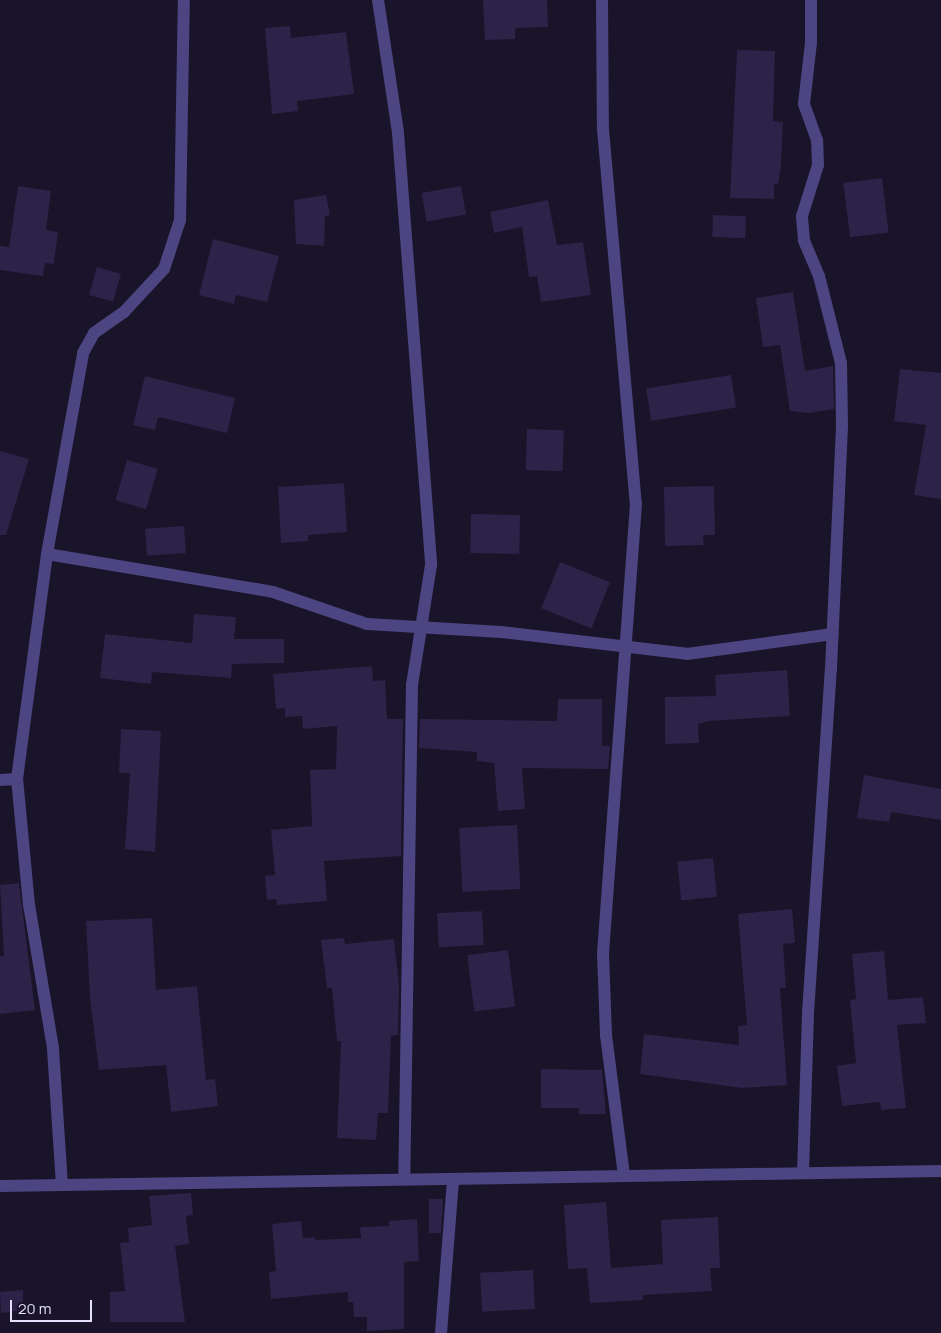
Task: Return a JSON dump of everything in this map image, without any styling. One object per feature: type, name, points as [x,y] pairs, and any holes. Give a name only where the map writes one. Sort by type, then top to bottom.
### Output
[{"type":"street","points":[[62,1185],[53,1048],[29,905],[16,779],[47,554],[83,353],[94,333],[124,312],[164,269],[180,220],[184,0]]},
{"type":"street","points":[[378,0],[398,133],[431,565],[412,685],[404,1179]]},
{"type":"street","points":[[602,0],[602,129],[636,504],[604,952],[606,1035],[624,1176]]},
{"type":"street","points":[[803,1174],[808,1013],[833,634],[842,426],[840,363],[819,276],[804,240],[802,216],[818,165],[817,140],[804,104],[803,86],[811,43],[811,0]]},
{"type":"street","points":[[47,554],[272,592],[367,624],[502,632],[687,654],[833,634]]},
{"type":"street","points":[[0,780],[16,779]]},
{"type":"street","points":[[0,1186],[941,1171]]},
{"type":"street","points":[[440,1333],[453,1179]]},
{"type":"building","points":[[483,0],[547,0],[548,27],[515,28],[515,39],[485,40]]},
{"type":"building","points":[[290,26],[291,38],[346,32],[354,94],[297,101],[298,111],[272,114],[265,28]]},
{"type":"building","points":[[737,50],[775,51],[773,121],[783,122],[781,165],[778,184],[774,184],[774,199],[730,198]]},
{"type":"building","points":[[882,178],[889,233],[850,237],[843,183]]},
{"type":"building","points":[[18,186],[51,191],[46,230],[58,232],[54,264],[45,263],[43,276],[0,270],[0,246],[9,247]]},
{"type":"building","points":[[461,186],[466,215],[427,222],[422,193]]},
{"type":"building","points":[[326,195],[330,215],[325,216],[324,246],[296,244],[294,200]]},
{"type":"building","points":[[548,200],[557,245],[583,242],[591,295],[541,302],[537,276],[529,277],[522,227],[494,233],[490,212]]},
{"type":"building","points":[[713,215],[746,216],[745,238],[712,237]]},
{"type":"building","points":[[213,239],[279,256],[267,302],[236,295],[234,304],[199,295]]},
{"type":"building","points":[[97,267],[121,274],[113,302],[89,295]]},
{"type":"building","points":[[793,292],[805,371],[833,366],[834,409],[809,413],[790,411],[780,345],[763,347],[756,298]]},
{"type":"building","points":[[900,369],[941,373],[941,499],[914,495],[926,425],[894,421]]},
{"type":"building","points":[[731,375],[736,408],[651,421],[646,388]]},
{"type":"building","points":[[145,376],[235,398],[227,433],[158,417],[155,430],[133,425]]},
{"type":"building","points":[[527,429],[564,430],[563,471],[526,470]]},
{"type":"building","points":[[0,451],[29,459],[6,535],[0,535]]},
{"type":"building","points":[[127,460],[158,469],[146,509],[115,500]]},
{"type":"building","points":[[344,483],[347,532],[308,535],[308,541],[281,543],[278,487]]},
{"type":"building","points":[[714,486],[715,535],[703,535],[704,545],[665,546],[664,487]]},
{"type":"building","points":[[471,514],[520,515],[519,554],[470,553]]},
{"type":"building","points":[[184,526],[186,553],[147,556],[145,529]]},
{"type":"building","points":[[560,562],[610,582],[591,629],[541,608]]},
{"type":"building","points":[[194,614],[236,617],[234,639],[284,639],[284,663],[232,664],[231,678],[152,672],[151,684],[100,678],[105,634],[192,643]]},
{"type":"building","points":[[372,666],[373,681],[385,680],[387,719],[403,719],[401,856],[324,861],[327,901],[277,905],[276,899],[267,900],[265,876],[275,875],[271,830],[312,826],[310,770],[336,769],[337,726],[303,729],[302,716],[285,717],[285,708],[276,709],[273,674]]},
{"type":"building","points":[[787,670],[790,716],[709,721],[698,724],[699,743],[665,744],[665,697],[716,696],[715,675]]},
{"type":"building","points":[[558,699],[602,699],[602,746],[610,746],[608,769],[522,768],[525,809],[498,811],[494,763],[477,761],[477,752],[419,748],[420,719],[557,721]]},
{"type":"building","points":[[121,729],[161,731],[155,852],[125,849],[130,773],[119,773]]},
{"type":"building","points":[[864,775],[941,789],[941,820],[891,812],[889,822],[857,818]]},
{"type":"building","points":[[517,825],[520,889],[462,892],[459,828]]},
{"type":"building","points":[[713,858],[717,897],[681,901],[677,862]]},
{"type":"building","points":[[19,883],[35,1010],[0,1014],[0,956],[4,956],[0,885]]},
{"type":"building","points":[[792,909],[795,943],[783,944],[786,988],[780,988],[787,1085],[742,1088],[640,1074],[644,1034],[739,1045],[738,1026],[747,1025],[738,914]]},
{"type":"building","points":[[482,911],[484,945],[439,947],[437,913]]},
{"type":"building","points":[[152,918],[156,990],[197,986],[206,1080],[215,1079],[218,1106],[171,1112],[166,1065],[99,1070],[90,998],[86,921]]},
{"type":"building","points":[[344,938],[345,944],[394,939],[399,985],[398,1035],[391,1036],[388,1113],[378,1113],[376,1140],[337,1138],[341,1041],[337,1041],[332,988],[327,988],[321,940]]},
{"type":"building","points":[[508,950],[515,1007],[474,1012],[467,955]]},
{"type":"building","points":[[884,951],[888,1000],[923,997],[926,1023],[897,1025],[906,1108],[881,1110],[880,1102],[842,1106],[837,1066],[856,1063],[850,1000],[856,999],[852,954]]},
{"type":"building","points":[[541,1069],[602,1070],[606,1114],[579,1114],[579,1108],[541,1108]]},
{"type":"building","points":[[191,1193],[193,1215],[186,1216],[189,1244],[175,1246],[185,1322],[110,1322],[110,1292],[125,1291],[120,1243],[129,1242],[128,1228],[152,1225],[149,1196]]},
{"type":"building","points":[[429,1199],[443,1199],[441,1233],[429,1233]]},
{"type":"building","points":[[606,1202],[611,1268],[663,1264],[661,1220],[718,1217],[720,1268],[710,1268],[712,1291],[643,1295],[643,1300],[590,1303],[587,1268],[568,1269],[564,1205]]},
{"type":"building","points":[[417,1219],[419,1261],[404,1262],[404,1329],[367,1331],[367,1317],[354,1317],[353,1302],[348,1302],[348,1292],[271,1299],[269,1272],[276,1271],[272,1224],[301,1221],[303,1238],[315,1237],[315,1240],[361,1238],[360,1227],[389,1226],[389,1221]]},
{"type":"building","points":[[533,1270],[535,1309],[482,1312],[480,1273]]},
{"type":"building","points":[[23,1290],[23,1310],[1,1313],[0,1292]]}]
